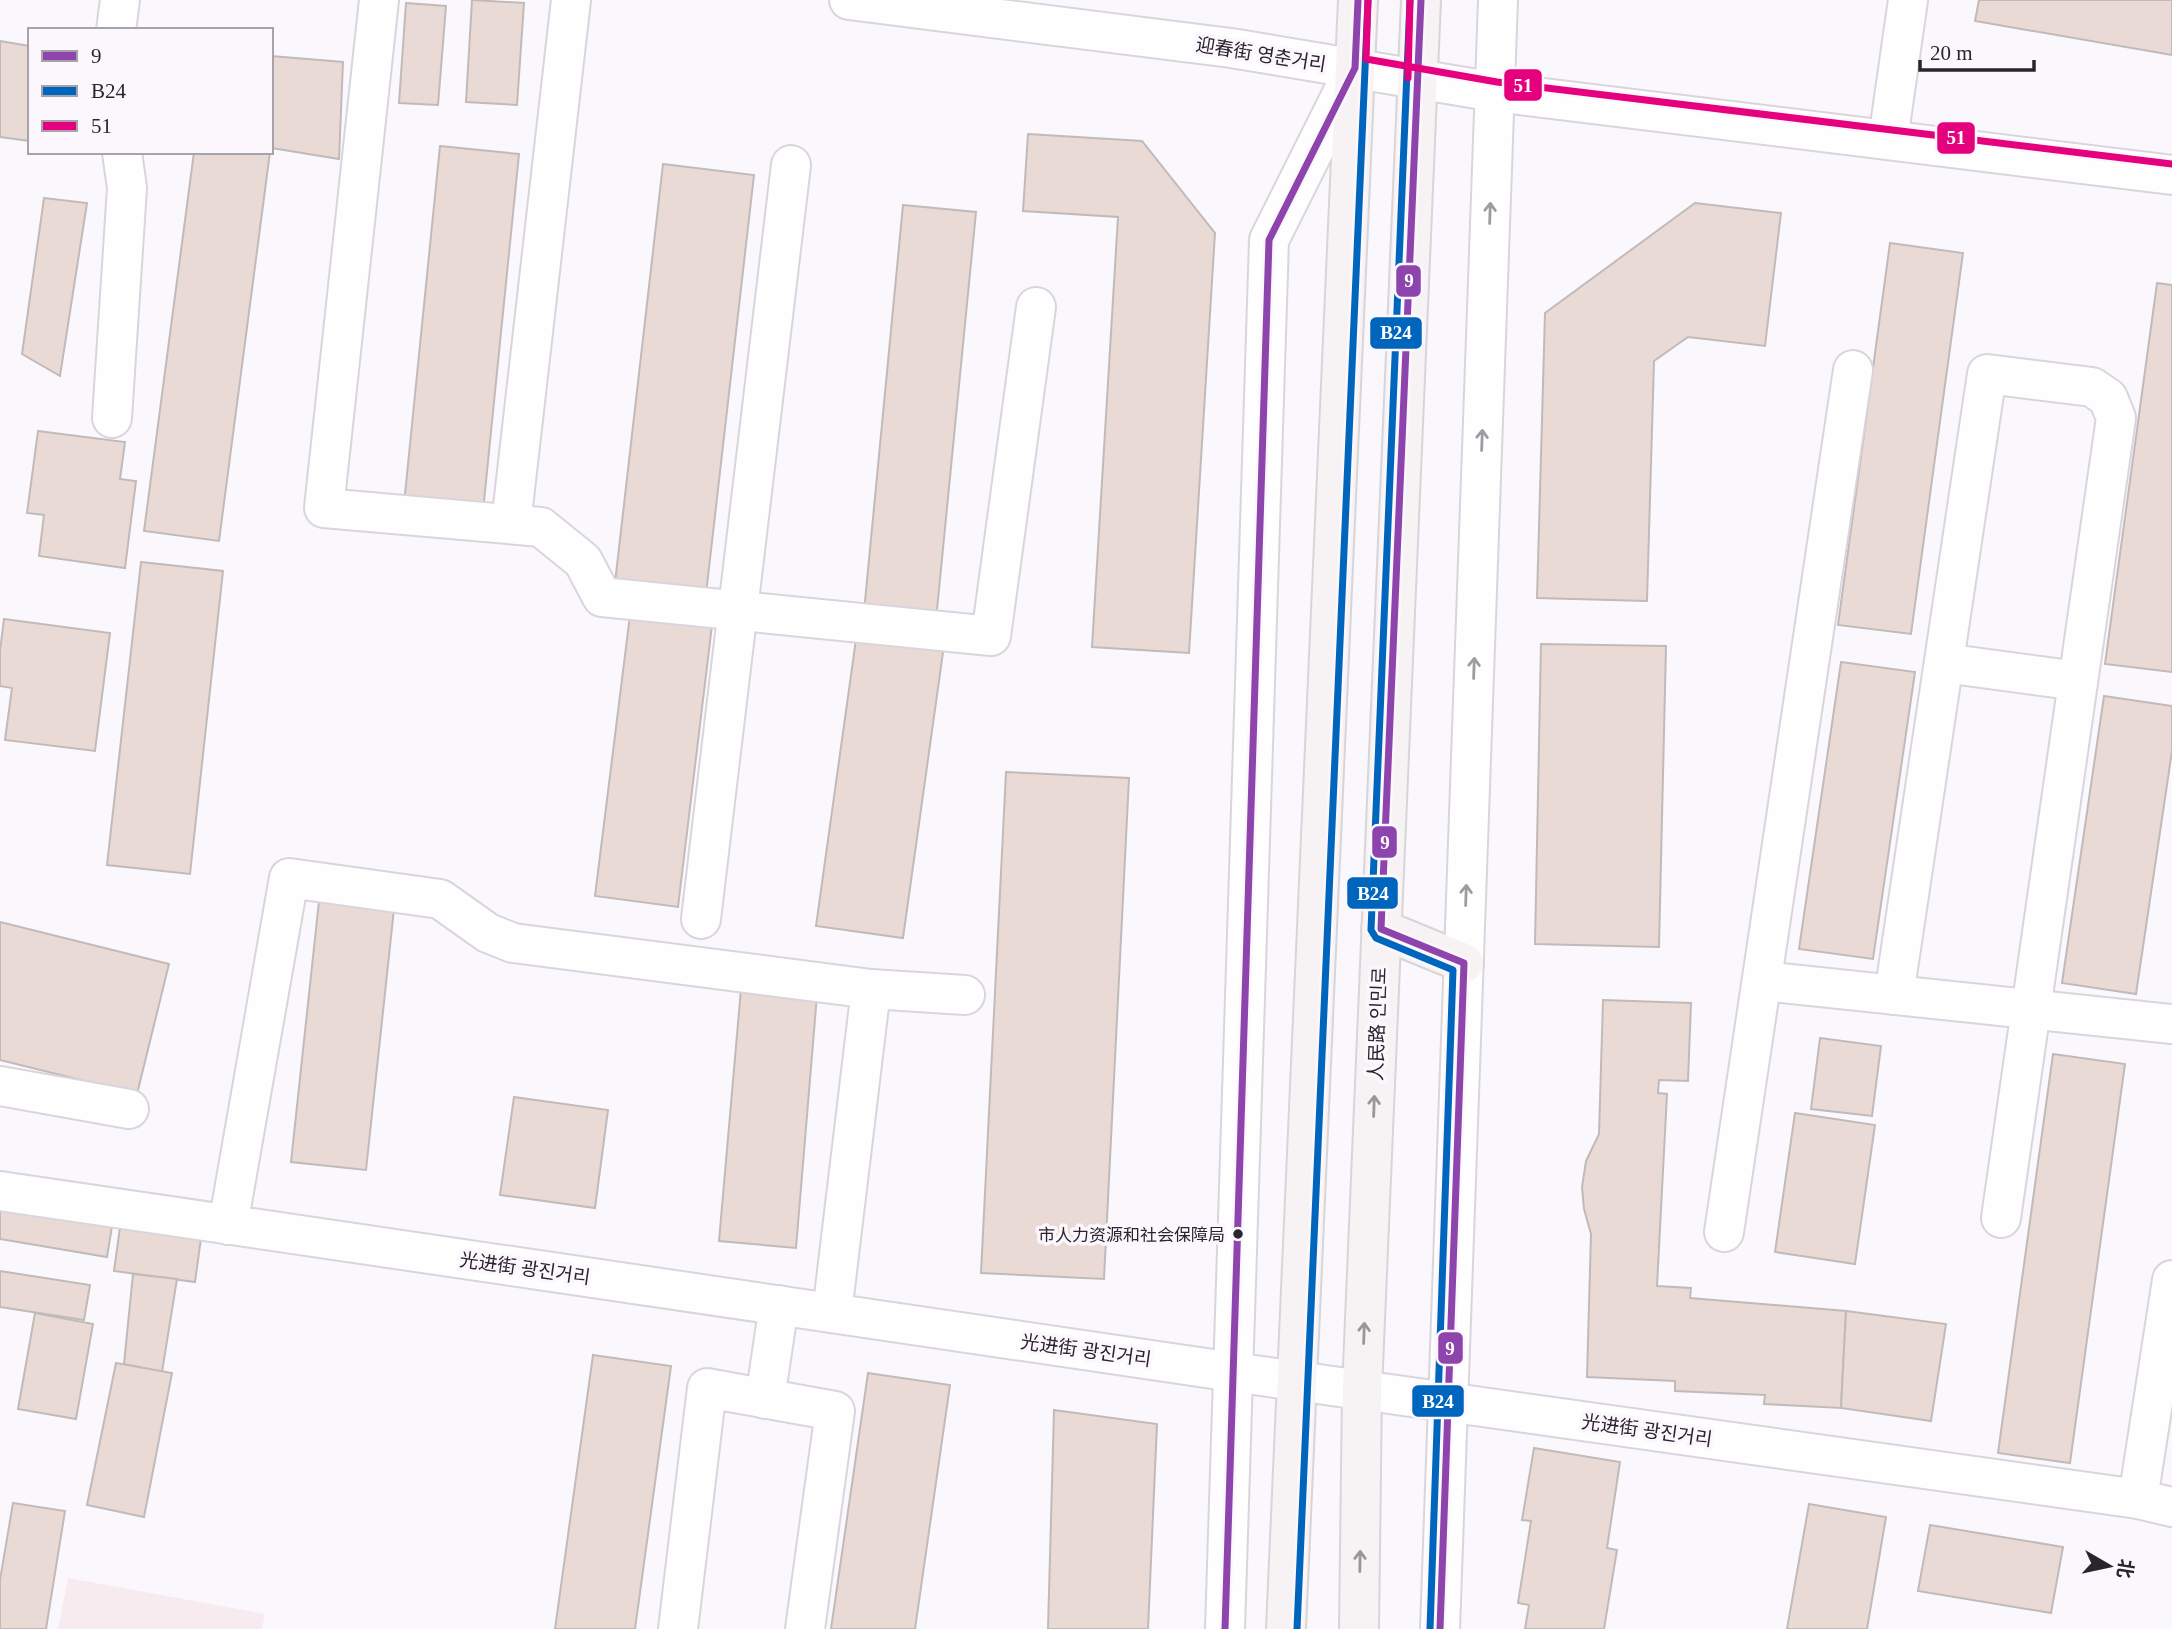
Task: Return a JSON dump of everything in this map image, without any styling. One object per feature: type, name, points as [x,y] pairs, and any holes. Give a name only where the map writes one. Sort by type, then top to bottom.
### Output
[{"type":"main road","points":[[1286,1629],[1358,0]]},
{"type":"main road","name":"人民路 인민로","points":[[1359,1629],[1362,1390],[1421,0]]},
{"type":"main road","points":[[1381,929],[1464,963]]},
{"type":"street","points":[[116,28],[120,0]]},
{"type":"street","points":[[379,0],[324,508],[541,527],[583,561],[602,597],[991,636],[1035,307]]},
{"type":"street","points":[[511,524],[571,0]]},
{"type":"street","name":"迎春街 영춘거리","points":[[849,0],[1231,48],[1494,92],[2172,175]]},
{"type":"street","points":[[1440,1629],[1498,0]]},
{"type":"street","points":[[1888,140],[1908,0]]},
{"type":"street","points":[[1225,1629],[1269,240],[1355,68]]},
{"type":"street","points":[[112,418],[127,188],[122,154]]},
{"type":"street","points":[[701,919],[791,166]]},
{"type":"street","points":[[1724,1232],[1853,370]]},
{"type":"street","points":[[1894,996],[1987,374],[2092,387],[2109,398],[2116,418],[2001,1218]]},
{"type":"street","points":[[1944,663],[2078,681]]},
{"type":"street","points":[[228,1225],[289,878],[440,900],[488,933],[513,943],[871,989],[965,995]]},
{"type":"street","points":[[1762,981],[2172,1024]]},
{"type":"street","points":[[832,1313],[871,989]]},
{"type":"street","points":[[0,1086],[128,1109]]},
{"type":"street","name":"光进街 광진거리","points":[[0,1191],[1233,1372],[2155,1503]]},
{"type":"street","points":[[2155,1503],[2172,1280]]},
{"type":"street","points":[[765,1398],[779,1305]]},
{"type":"street","points":[[677,1629],[707,1388],[835,1411],[805,1629]]},
{"type":"shaded area","points":[[68,1578],[265,1614],[262,1629],[58,1629]]},
{"type":"building","points":[[472,0],[524,3],[517,105],[466,102]]},
{"type":"building","points":[[1979,0],[2172,0],[2172,55],[1975,21]]},
{"type":"building","points":[[406,3],[446,6],[438,105],[399,103]]},
{"type":"building","points":[[0,41],[28,46],[28,141],[0,137]]},
{"type":"building","points":[[273,56],[343,62],[339,159],[273,148]]},
{"type":"building","points":[[1028,134],[1142,141],[1215,233],[1189,653],[1092,647],[1118,217],[1023,211]]},
{"type":"building","points":[[440,146],[519,154],[483,511],[404,504]]},
{"type":"building","points":[[194,154],[270,154],[219,541],[144,531]]},
{"type":"building","points":[[663,164],[754,175],[706,594],[615,583]]},
{"type":"building","points":[[44,198],[87,203],[60,376],[22,354]]},
{"type":"building","points":[[1695,203],[1781,213],[1765,346],[1688,337],[1654,361],[1647,601],[1537,598],[1545,313]]},
{"type":"building","points":[[903,205],[976,212],[936,620],[864,612]]},
{"type":"building","points":[[1890,243],[1963,253],[1911,634],[1838,625]]},
{"type":"building","points":[[2157,283],[2172,285],[2172,672],[2105,664]]},
{"type":"building","points":[[38,431],[125,442],[120,479],[136,481],[125,568],[39,556],[44,515],[27,513]]},
{"type":"building","points":[[141,562],[223,571],[190,874],[107,865]]},
{"type":"building","points":[[630,615],[712,625],[678,907],[595,896]]},
{"type":"building","points":[[4,619],[110,633],[95,751],[5,740],[12,688],[0,686]]},
{"type":"building","points":[[858,625],[945,638],[903,938],[816,926]]},
{"type":"building","points":[[1541,644],[1666,646],[1659,947],[1535,944]]},
{"type":"building","points":[[1841,662],[1915,672],[1873,959],[1799,949]]},
{"type":"building","points":[[2104,696],[2172,706],[2172,751],[2136,994],[2062,983]]},
{"type":"building","points":[[1006,772],[1129,778],[1104,1279],[981,1273]]},
{"type":"building","points":[[319,901],[394,909],[366,1170],[291,1162]]},
{"type":"building","points":[[0,922],[169,964],[137,1094],[0,1060]]},
{"type":"building","points":[[741,989],[817,995],[796,1248],[719,1241]]},
{"type":"building","points":[[1603,1000],[1691,1003],[1688,1081],[1659,1080],[1658,1093],[1667,1094],[1657,1286],[1691,1288],[1690,1298],[1846,1311],[1841,1408],[1764,1404],[1765,1395],[1675,1391],[1675,1381],[1587,1377],[1591,1234],[1584,1209],[1582,1187],[1586,1161],[1599,1134]]},
{"type":"building","points":[[1820,1038],[1881,1046],[1872,1116],[1811,1109]]},
{"type":"building","points":[[2053,1054],[2125,1064],[2070,1463],[1998,1453]]},
{"type":"building","points":[[514,1097],[608,1110],[595,1208],[500,1195]]},
{"type":"building","points":[[1795,1113],[1875,1125],[1855,1264],[1775,1252]]},
{"type":"building","points":[[0,1201],[113,1220],[107,1257],[0,1239]]},
{"type":"building","points":[[121,1220],[202,1231],[195,1282],[114,1271]]},
{"type":"building","points":[[0,1271],[90,1285],[84,1320],[0,1307]]},
{"type":"building","points":[[133,1274],[177,1279],[162,1372],[124,1364]]},
{"type":"building","points":[[1846,1311],[1946,1324],[1931,1421],[1841,1408]]},
{"type":"building","points":[[35,1313],[93,1324],[76,1419],[18,1409]]},
{"type":"building","points":[[593,1355],[671,1366],[635,1629],[555,1629]]},
{"type":"building","points":[[116,1363],[172,1373],[144,1517],[87,1505]]},
{"type":"building","points":[[868,1373],[950,1385],[915,1629],[831,1629]]},
{"type":"building","points":[[1054,1410],[1157,1424],[1148,1629],[1048,1629]]},
{"type":"building","points":[[1534,1448],[1620,1462],[1607,1548],[1617,1550],[1604,1629],[1525,1629],[1529,1605],[1518,1603],[1531,1521],[1522,1520]]},
{"type":"building","points":[[13,1503],[65,1511],[46,1629],[0,1629],[0,1580]]},
{"type":"building","points":[[1809,1504],[1886,1517],[1867,1629],[1787,1629]]},
{"type":"building","points":[[1930,1525],[2063,1547],[2051,1613],[1918,1591]]},
{"type":"transit line","name":"9","points":[[1225,1629],[1269,240],[1355,68],[1358,0]]},
{"type":"transit line","name":"B24","points":[[1297,1629],[1368,0]]},
{"type":"transit line","name":"51","points":[[1368,0],[1366,59],[1497,82],[2172,164]]},
{"type":"transit line","name":"B24","points":[[1410,0],[1371,930],[1376,938],[1453,970],[1430,1629]]},
{"type":"transit line","name":"51","points":[[1408,78],[1410,0]]},
{"type":"transit line","name":"9","points":[[1421,0],[1381,929],[1464,963],[1440,1629]]},
{"type":"place","name":"市人力资源和社会保障局","points":[[1238,1234]]}]
